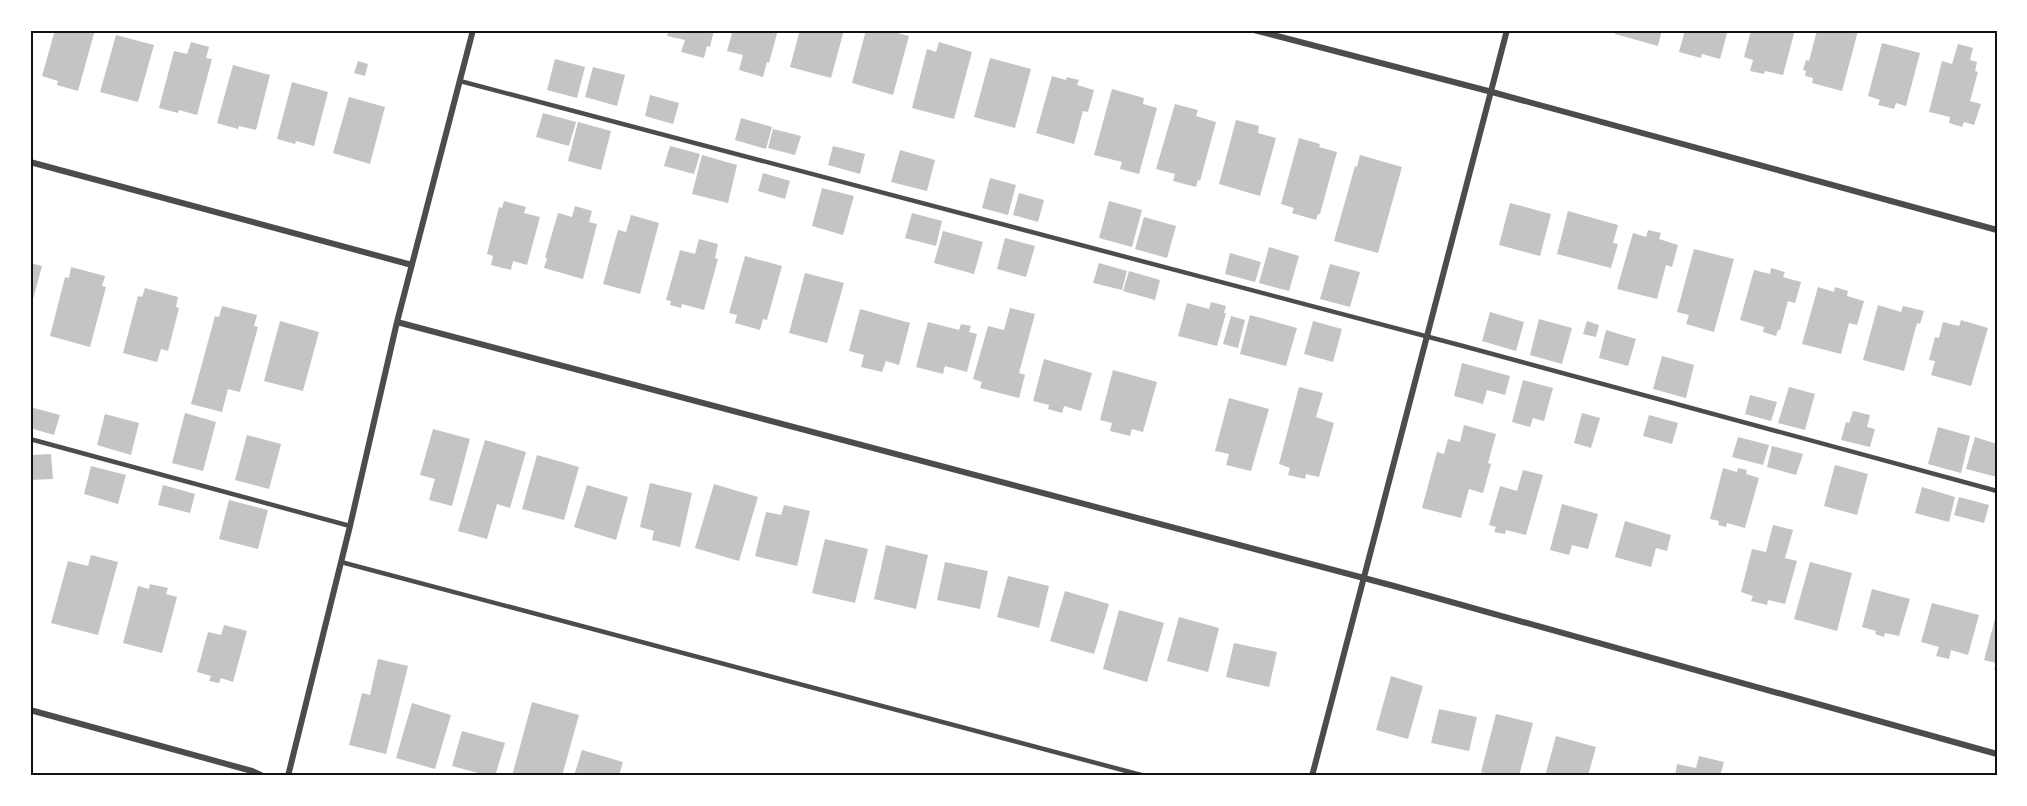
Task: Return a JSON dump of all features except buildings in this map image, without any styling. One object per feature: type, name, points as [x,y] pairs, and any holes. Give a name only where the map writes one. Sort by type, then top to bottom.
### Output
[{"type":"street","points":[[288,776],[350,526],[397,322],[473,30]]},
{"type":"street","points":[[1254,30],[1492,92],[1997,230]]},
{"type":"street","points":[[1312,776],[1507,30]]},
{"type":"street","points":[[30,162],[412,265]]},
{"type":"street","points":[[397,322],[1362,578],[1997,754]]},
{"type":"street","points":[[30,710],[263,776]]},
{"type":"lane","points":[[460,81],[1428,337],[1997,491]]},
{"type":"lane","points":[[30,439],[350,526]]},
{"type":"lane","points":[[341,562],[1145,776]]}]
